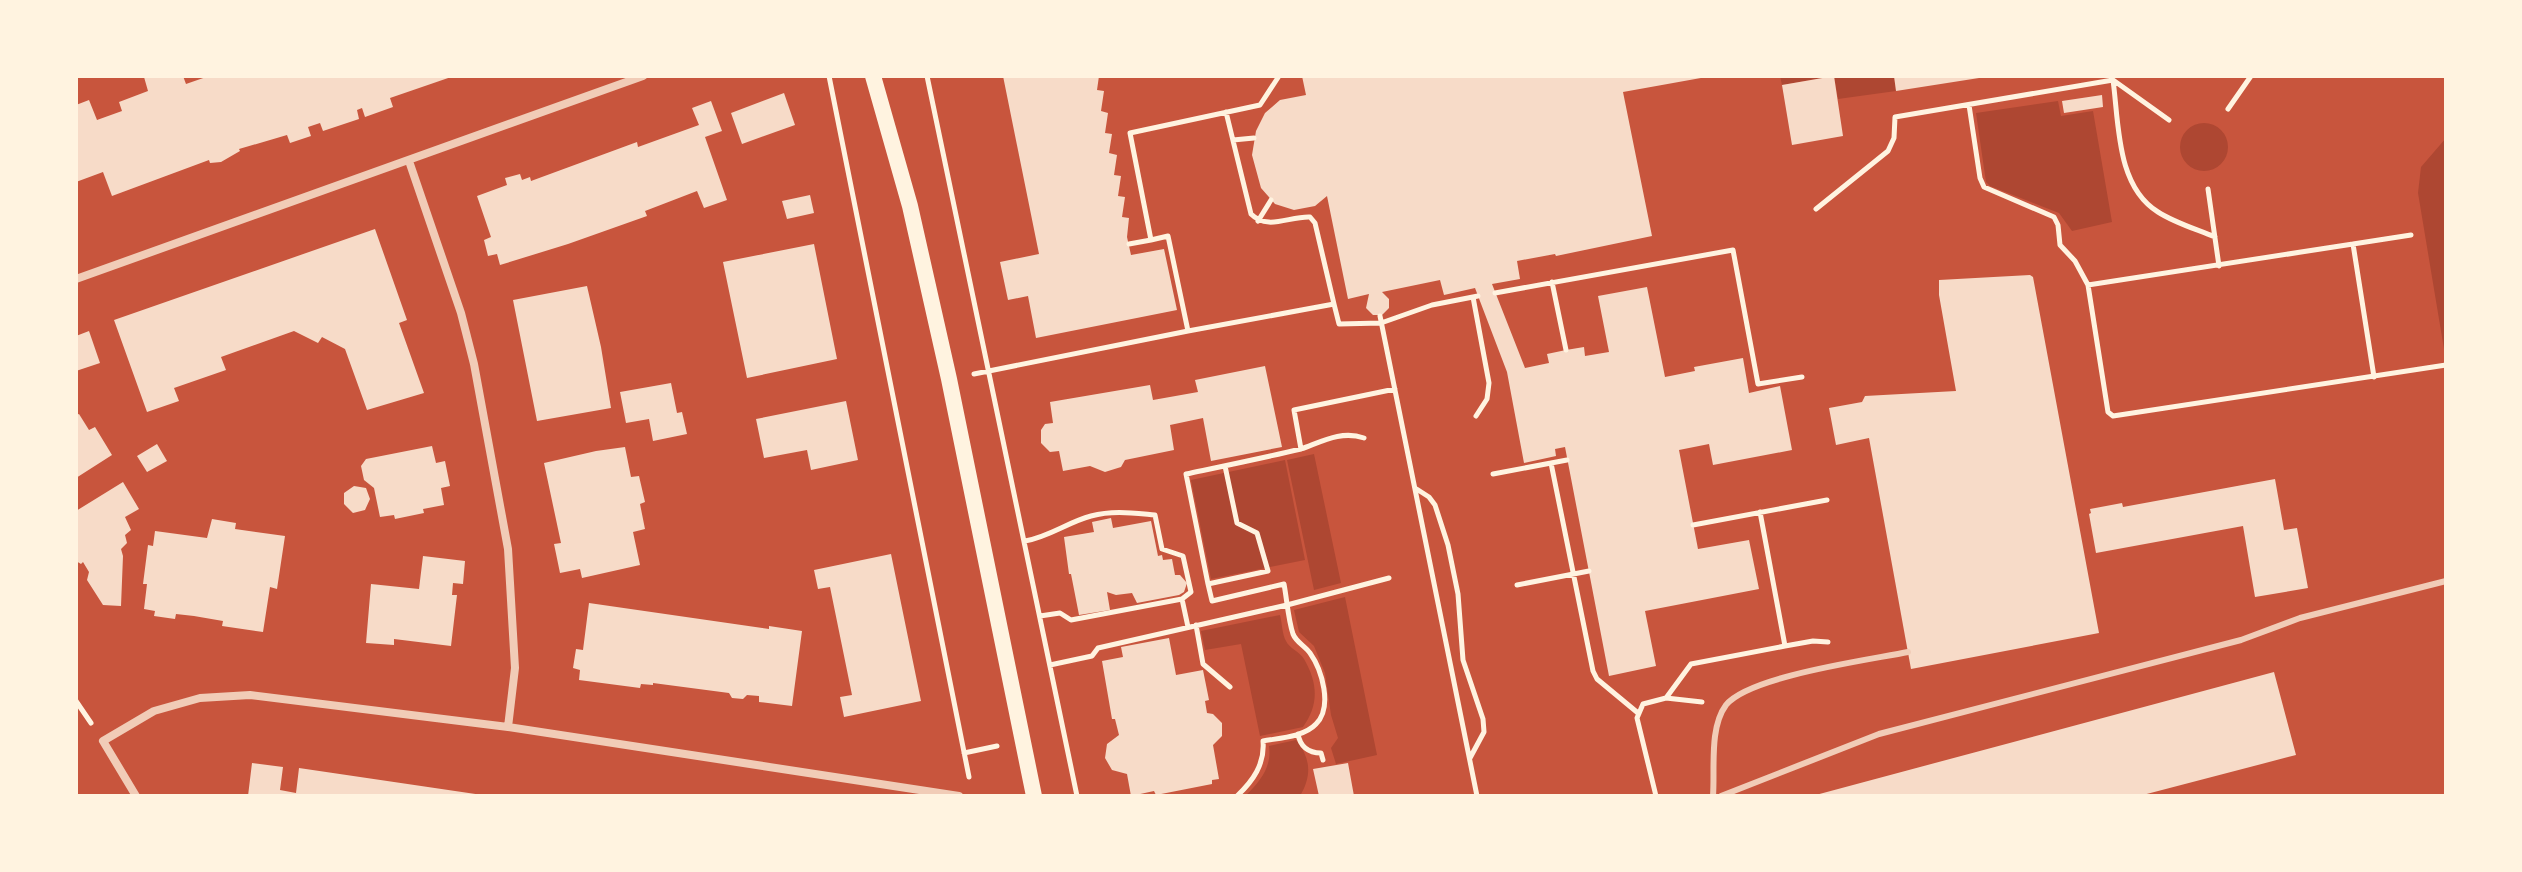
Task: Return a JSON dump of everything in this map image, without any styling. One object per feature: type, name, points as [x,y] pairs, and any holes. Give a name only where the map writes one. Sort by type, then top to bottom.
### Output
[{"type":"main road","points":[[873,76],[910,206],[949,379],[1034,796]]},
{"type":"street","points":[[76,279],[643,76]]},
{"type":"street","points":[[409,161],[461,313],[474,364],[508,549],[515,668],[508,727]]},
{"type":"street","points":[[136,796],[103,741],[154,711],[200,698],[250,695],[508,727],[959,796]]},
{"type":"lane","points":[[1721,796],[1879,734],[2241,640],[2300,618],[2446,581]]},
{"type":"lane","points":[[1713,796],[1717,729],[1727,705],[1750,688],[1908,652]]},
{"type":"path","points":[[829,76],[970,782]]},
{"type":"path","points":[[927,76],[1077,796]]},
{"type":"path","points":[[2228,109],[2251,76]]},
{"type":"path","points":[[1151,240],[1130,133],[1260,105],[1280,77]]},
{"type":"path","points":[[2113,80],[2125,164],[2132,185],[2155,210],[2215,237]]},
{"type":"path","points":[[1816,209],[1888,151],[1894,138],[1895,117],[2113,80],[2169,120]]},
{"type":"path","points":[[1969,105],[1984,187],[2054,217],[2060,245],[2075,261],[2088,285],[2108,412],[2113,416],[2446,365]]},
{"type":"path","points":[[1226,112],[1251,214],[1258,221],[1269,223],[1303,217],[1310,217],[1315,223],[1339,324],[1381,319],[1476,296],[1489,383],[1487,399],[1476,416]]},
{"type":"path","points":[[1233,140],[1254,138]]},
{"type":"path","points":[[2208,189],[2219,266]]},
{"type":"path","points":[[1258,221],[1271,200]]},
{"type":"path","points":[[2088,285],[2411,235]]},
{"type":"path","points":[[1129,244],[1168,236],[1188,331]]},
{"type":"path","points":[[2353,244],[2374,377]]},
{"type":"path","points":[[1495,293],[1733,250],[1758,384],[1802,377]]},
{"type":"path","points":[[1552,282],[1566,350]]},
{"type":"path","points":[[949,379],[1334,304]]},
{"type":"path","points":[[1381,319],[1477,796]]},
{"type":"path","points":[[1301,449],[1294,410],[1395,389]]},
{"type":"path","points":[[1237,796],[1251,782],[1260,765],[1264,754],[1263,741],[1298,734],[1316,725],[1322,714],[1324,695],[1321,674],[1310,653],[1294,636],[1284,584],[1212,601],[1186,474],[1301,449],[1314,441],[1352,434],[1364,438]]},
{"type":"path","points":[[1493,474],[1567,460]]},
{"type":"path","points":[[1551,463],[1593,671],[1597,679],[1638,713]]},
{"type":"path","points":[[1208,584],[1268,571],[1257,533],[1237,523],[1225,466]]},
{"type":"path","points":[[1415,488],[1435,505],[1453,567],[1463,660],[1481,707],[1484,732],[1470,759]]},
{"type":"path","points":[[1693,525],[1827,500]]},
{"type":"path","points":[[1025,541],[1037,539],[1088,516],[1113,512],[1155,515],[1162,549],[1183,556],[1191,592],[1182,599],[1071,620],[1060,613],[1040,616]]},
{"type":"path","points":[[1760,512],[1785,646]]},
{"type":"path","points":[[1517,585],[1589,571]]},
{"type":"path","points":[[1050,665],[1092,656],[1098,648],[1389,578]]},
{"type":"path","points":[[1182,599],[1188,627]]},
{"type":"path","points":[[1196,625],[1203,664],[1230,687]]},
{"type":"path","points":[[1666,698],[1691,664],[1813,641],[1841,645]]},
{"type":"path","points":[[1656,796],[1637,718],[1643,704],[1666,698],[1727,705]]},
{"type":"path","points":[[1298,734],[1305,748],[1312,753],[1321,753],[1323,760]]},
{"type":"shaded area","points":[[1780,76],[1834,76],[1782,85]]},
{"type":"shaded area","points":[[1834,76],[1894,76],[1896,91],[1838,99]]},
{"type":"shaded area","points":[[2058,101],[2061,116],[2093,111],[2112,222],[2072,231],[2059,213],[1986,182],[1976,113]]},
{"type":"shaded area","points":[[2204,123],[2221,130],[2228,147],[2221,164],[2204,171],[2187,164],[2180,147],[2187,130]]},
{"type":"shaded area","points":[[2446,138],[2446,361],[2418,193],[2421,167]]},
{"type":"shaded area","points":[[1314,454],[1341,583],[1314,590],[1287,460]]},
{"type":"shaded area","points":[[1285,460],[1305,560],[1211,579],[1191,480]]},
{"type":"shaded area","points":[[1345,597],[1377,755],[1336,764],[1331,748],[1338,738],[1325,673],[1314,646],[1299,632],[1294,610]]},
{"type":"shaded area","points":[[1280,615],[1286,641],[1309,668],[1314,685],[1314,702],[1303,727],[1260,736],[1241,644],[1205,650],[1201,631]]},
{"type":"shaded area","points":[[1296,740],[1305,754],[1308,767],[1307,781],[1300,796],[1245,796],[1264,774],[1269,761],[1269,746]]},
{"type":"building","points":[[183,76],[186,84],[209,76],[454,76],[390,98],[393,107],[365,117],[362,108],[357,110],[359,119],[323,131],[320,123],[308,127],[311,136],[290,143],[287,135],[239,149],[221,162],[210,163],[209,160],[112,196],[103,172],[76,182],[76,105],[89,100],[97,120],[122,111],[119,102],[148,91],[144,77]]},
{"type":"building","points":[[1003,76],[1099,76],[1097,90],[1104,91],[1101,111],[1108,113],[1105,133],[1112,134],[1109,153],[1117,155],[1114,175],[1121,176],[1118,196],[1125,197],[1122,217],[1129,218],[1127,237],[1131,255],[1164,249],[1177,310],[1036,338],[1028,296],[1008,300],[1000,262],[1039,254]]},
{"type":"building","points":[[1302,76],[1712,76],[1623,92],[1652,236],[1517,261],[1520,279],[1492,284],[1525,368],[1549,363],[1547,354],[1566,350],[1584,347],[1585,356],[1609,352],[1598,296],[1647,287],[1665,377],[1695,371],[1694,367],[1743,358],[1749,393],[1780,386],[1792,450],[1713,465],[1709,444],[1679,450],[1698,549],[1749,540],[1759,589],[1645,611],[1656,666],[1609,676],[1565,447],[1555,449],[1556,456],[1524,463],[1507,372],[1475,288],[1444,295],[1440,280],[1382,292],[1389,299],[1389,308],[1382,315],[1373,315],[1366,308],[1369,294],[1348,299],[1327,196],[1315,206],[1294,210],[1275,204],[1261,188],[1252,155],[1256,131],[1265,113],[1280,100],[1306,95]]},
{"type":"building","points":[[1834,76],[1843,136],[1792,145],[1782,85]]},
{"type":"building","points":[[1894,76],[1979,76],[1979,78],[1896,91]]},
{"type":"building","points":[[784,93],[795,125],[742,144],[731,113]]},
{"type":"building","points":[[2102,95],[2103,107],[2064,113],[2062,101]]},
{"type":"building","points":[[711,101],[722,131],[705,137],[727,200],[704,208],[697,191],[645,211],[647,216],[568,244],[500,265],[497,254],[488,256],[484,240],[491,237],[477,196],[507,185],[505,178],[520,174],[522,180],[530,177],[531,181],[637,142],[638,147],[699,125],[692,108]]},
{"type":"building","points":[[810,195],[814,213],[787,219],[782,201]]},
{"type":"building","points":[[375,229],[407,320],[399,323],[424,393],[367,410],[345,349],[322,337],[318,343],[294,331],[221,357],[226,370],[174,388],[179,401],[147,412],[114,320]]},
{"type":"building","points":[[814,244],[837,359],[747,378],[723,262]]},
{"type":"building","points":[[2033,277],[2099,633],[1911,669],[1869,438],[1836,445],[1829,408],[1862,402],[1865,396],[1956,391],[1939,280]]},
{"type":"building","points":[[587,286],[611,408],[537,421],[513,300]]},
{"type":"building","points":[[89,331],[100,363],[76,371],[76,336]]},
{"type":"building","points":[[1265,366],[1282,447],[1211,461],[1203,418],[1170,425],[1174,450],[1125,460],[1121,467],[1105,472],[1090,466],[1063,471],[1059,451],[1050,452],[1041,443],[1041,430],[1045,424],[1053,423],[1050,402],[1150,385],[1153,400],[1198,392],[1195,380]]},
{"type":"building","points":[[671,383],[677,413],[682,412],[687,434],[653,441],[649,419],[626,423],[620,392]]},
{"type":"building","points":[[846,401],[858,460],[811,470],[807,450],[764,458],[756,419]]},
{"type":"building","points":[[79,414],[89,430],[95,427],[112,455],[76,478],[76,415]]},
{"type":"building","points":[[157,444],[167,461],[147,472],[137,456]]},
{"type":"building","points":[[432,446],[436,463],[445,461],[450,486],[441,488],[444,505],[395,519],[394,515],[380,517],[374,488],[364,480],[361,466],[366,459]]},
{"type":"building","points":[[625,447],[631,477],[639,476],[645,502],[640,504],[645,529],[633,532],[640,565],[582,578],[580,569],[560,573],[554,544],[561,543],[544,463]]},
{"type":"building","points":[[2275,479],[2284,530],[2297,528],[2308,588],[2255,597],[2243,526],[2096,553],[2090,509],[2122,503],[2123,507]]},
{"type":"building","points":[[123,482],[139,509],[125,517],[131,530],[125,535],[127,543],[121,549],[121,606],[103,605],[87,580],[89,572],[83,562],[76,561],[76,511]]},
{"type":"building","points":[[354,486],[366,488],[370,499],[365,510],[353,513],[344,504],[344,493]]},
{"type":"building","points":[[1111,518],[1113,528],[1151,521],[1158,556],[1162,555],[1163,560],[1172,559],[1175,575],[1180,575],[1187,583],[1184,592],[1137,603],[1132,593],[1116,595],[1107,592],[1110,610],[1079,615],[1064,537],[1094,532],[1092,522]]},
{"type":"building","points":[[212,519],[236,523],[235,529],[285,536],[277,589],[270,587],[263,632],[222,626],[223,621],[194,616],[176,614],[175,619],[154,616],[155,611],[144,609],[147,584],[143,584],[148,545],[153,546],[155,531],[207,538]]},
{"type":"building","points":[[891,554],[921,701],[844,717],[840,697],[852,695],[830,587],[818,589],[814,570]]},
{"type":"building","points":[[423,556],[465,561],[463,584],[453,583],[452,595],[457,595],[451,646],[394,639],[394,645],[366,643],[371,584],[419,589]]},
{"type":"building","points":[[589,603],[802,631],[792,706],[759,702],[759,696],[732,698],[729,693],[653,683],[641,684],[640,688],[579,680],[580,670],[573,668],[576,649],[583,650]]},
{"type":"building","points":[[1169,638],[1176,675],[1203,670],[1209,700],[1205,701],[1207,713],[1213,714],[1222,723],[1222,736],[1213,745],[1219,779],[1212,780],[1212,784],[1156,795],[1154,791],[1131,796],[1127,774],[1112,770],[1105,758],[1107,744],[1119,735],[1115,719],[1112,719],[1102,661],[1123,657],[1121,647]]},
{"type":"building","points":[[2274,672],[2296,755],[2139,796],[1812,796]]},
{"type":"building","points":[[252,763],[283,767],[280,790],[296,793],[299,768],[489,796],[248,796]]},
{"type":"building","points":[[1348,763],[1354,796],[1319,796],[1313,769]]}]
